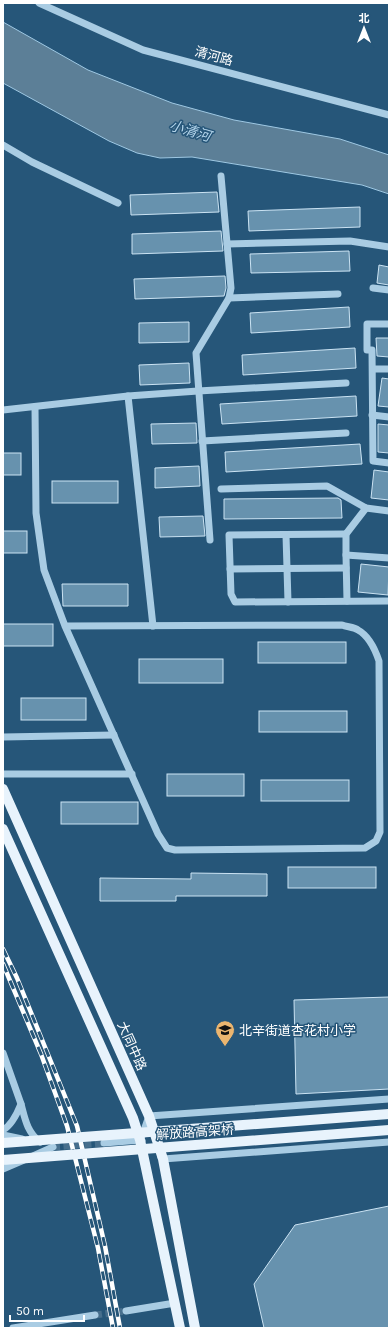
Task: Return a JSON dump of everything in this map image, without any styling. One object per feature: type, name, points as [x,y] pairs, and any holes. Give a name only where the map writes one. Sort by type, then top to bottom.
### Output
[{"type":"main road","name":"大同中路","points":[[3,789],[149,1116],[163,1160],[195,1328]]},
{"type":"main road","points":[[3,829],[133,1118],[140,1140],[180,1328]]},
{"type":"main road","name":"解放路高架桥","points":[[3,1143],[389,1114]]},
{"type":"main road","name":"解放路高架桥","points":[[3,1160],[389,1130]]},
{"type":"street","name":"清河路","points":[[39,3],[143,50],[389,115]]},
{"type":"street","points":[[3,145],[32,162],[118,203]]},
{"type":"street","points":[[210,540],[196,353],[229,298],[232,288],[221,176]]},
{"type":"street","points":[[227,244],[350,241],[389,247]]},
{"type":"street","points":[[373,288],[389,290]]},
{"type":"street","points":[[229,298],[338,294]]},
{"type":"street","points":[[389,324],[367,324],[367,350],[372,350],[373,368],[373,461],[389,463]]},
{"type":"street","points":[[373,368],[389,369]]},
{"type":"street","points":[[3,410],[128,396],[346,383]]},
{"type":"street","points":[[128,396],[153,626]]},
{"type":"street","points":[[35,407],[36,513],[44,570],[66,626],[114,735],[158,834],[167,848],[175,850],[365,848],[376,841],[380,832],[379,661],[375,648],[358,630],[342,625],[66,626]]},
{"type":"street","points":[[372,415],[389,417]]},
{"type":"street","points":[[202,441],[346,433]]},
{"type":"street","points":[[221,489],[327,486],[366,508],[389,511]]},
{"type":"street","points":[[347,601],[346,534],[366,508]]},
{"type":"street","points":[[346,534],[229,536],[231,594],[235,602],[389,601]]},
{"type":"street","points":[[286,535],[288,602]]},
{"type":"street","points":[[346,555],[389,558]]},
{"type":"street","points":[[230,570],[346,568]]},
{"type":"street","points":[[3,737],[114,735]]},
{"type":"street","points":[[3,774],[132,774]]},
{"type":"street","points":[[3,1053],[21,1104],[28,1130],[33,1137],[43,1144]]},
{"type":"street","points":[[140,1140],[149,1116],[389,1099]]},
{"type":"street","points":[[3,1130],[7,1128],[16,1116],[21,1104]]},
{"type":"street","points":[[3,1135],[53,1147],[3,1168]]},
{"type":"street","points":[[104,1143],[140,1140],[163,1160],[389,1142]]},
{"type":"street","points":[[126,1311],[175,1303]]},
{"type":"street","points":[[14,1328],[95,1315]]},
{"type":"water","name":"小清河","points":[[3,22],[88,70],[172,103],[234,120],[340,139],[389,155],[389,194],[362,185],[192,157],[160,158],[137,153],[109,141],[3,83]]},
{"type":"building","points":[[217,192],[219,212],[131,215],[130,195]]},
{"type":"building","points":[[360,207],[360,227],[249,231],[248,211]]},
{"type":"building","points":[[221,231],[223,251],[132,254],[132,234]]},
{"type":"building","points":[[349,251],[350,271],[251,273],[250,254]]},
{"type":"building","points":[[379,265],[389,267],[389,285],[377,283]]},
{"type":"building","points":[[225,276],[226,288],[224,296],[135,299],[134,279]]},
{"type":"building","points":[[349,307],[350,327],[251,333],[250,313]]},
{"type":"building","points":[[189,322],[189,342],[139,343],[139,323]]},
{"type":"building","points":[[376,338],[389,338],[389,357],[377,356]]},
{"type":"building","points":[[355,348],[356,368],[243,375],[242,355]]},
{"type":"building","points":[[189,363],[190,383],[140,385],[139,365]]},
{"type":"building","points":[[382,378],[389,379],[389,407],[378,406]]},
{"type":"building","points":[[356,396],[357,416],[222,424],[220,404]]},
{"type":"building","points":[[196,423],[197,443],[152,444],[151,424]]},
{"type":"building","points":[[378,424],[389,425],[389,453],[378,452]]},
{"type":"building","points":[[360,444],[362,464],[226,472],[225,452]]},
{"type":"building","points":[[3,453],[21,453],[21,475],[3,475]]},
{"type":"building","points":[[199,466],[200,486],[155,488],[155,468]]},
{"type":"building","points":[[374,470],[389,472],[389,500],[371,498]]},
{"type":"building","points":[[52,481],[118,481],[118,503],[52,503]]},
{"type":"building","points":[[338,498],[341,500],[342,518],[224,519],[224,499]]},
{"type":"building","points":[[203,516],[205,536],[160,537],[159,517]]},
{"type":"building","points":[[3,531],[27,531],[27,553],[3,553]]},
{"type":"building","points":[[361,564],[389,567],[388,595],[358,592]]},
{"type":"building","points":[[62,584],[128,584],[128,606],[63,606]]},
{"type":"building","points":[[3,624],[53,624],[53,646],[3,646]]},
{"type":"building","points":[[258,642],[346,642],[346,663],[258,663]]},
{"type":"building","points":[[139,659],[223,659],[223,683],[139,683]]},
{"type":"building","points":[[21,698],[86,698],[86,720],[21,720]]},
{"type":"building","points":[[259,711],[347,711],[347,732],[259,732]]},
{"type":"building","points":[[167,774],[244,774],[244,796],[167,796]]},
{"type":"building","points":[[261,780],[349,780],[349,801],[261,801]]},
{"type":"building","points":[[61,802],[138,802],[138,824],[61,824]]},
{"type":"building","points":[[288,867],[376,867],[376,888],[288,888]]},
{"type":"building","points":[[191,873],[267,874],[267,896],[176,896],[176,901],[100,901],[100,878],[191,879]]},
{"type":"building","points":[[389,997],[389,1089],[296,1094],[294,1000]]},
{"type":"building","points":[[389,1206],[389,1328],[264,1328],[254,1284],[295,1225]]},
{"type":"tunnel","points":[[53,1147],[104,1143]]},
{"type":"tunnel","points":[[95,1315],[126,1311]]},
{"type":"railway","points":[[3,949],[17,978],[77,1126],[105,1246],[120,1328]]},
{"type":"railway","points":[[3,964],[41,1054],[67,1126],[98,1248],[113,1328]]},
{"type":"place","name":"北辛街道杏花村小学","points":[[225,1047]]}]
